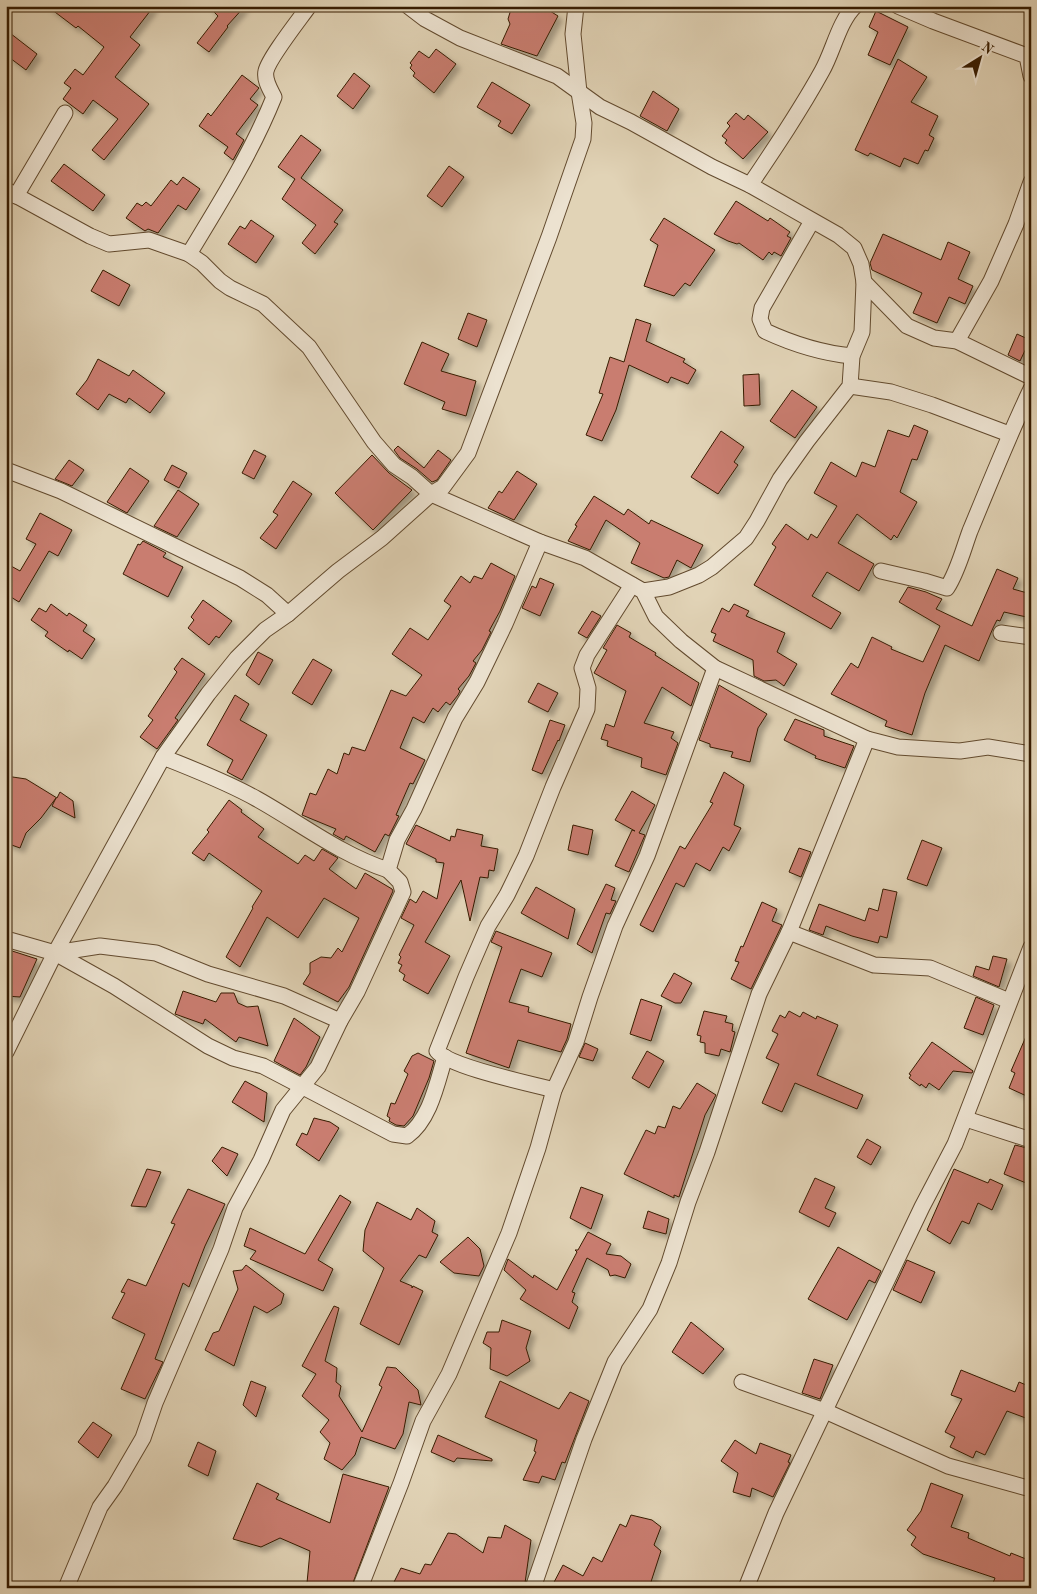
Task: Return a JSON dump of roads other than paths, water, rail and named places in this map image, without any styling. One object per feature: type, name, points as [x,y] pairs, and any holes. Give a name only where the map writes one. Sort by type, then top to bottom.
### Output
[{"type":"street","points":[[189,254],[247,157],[269,109],[274,96],[267,84],[266,72],[271,60],[309,6]]},
{"type":"street","points":[[408,6],[425,19],[460,38],[557,76],[600,107],[712,167],[750,185],[838,235],[854,248],[861,264],[864,282],[862,332],[852,356],[850,386],[807,441],[780,480],[758,521],[746,538],[718,562],[699,575],[669,587],[638,588]]},
{"type":"street","points":[[6,1052],[55,953],[163,757],[208,694],[238,658],[265,630],[288,614],[338,571],[382,538],[431,494],[443,486],[468,453],[520,318],[583,139],[584,124],[573,34],[576,6]]},
{"type":"street","points":[[750,185],[784,135],[823,70],[845,20],[855,6]]},
{"type":"street","points":[[898,6],[933,21],[1029,56],[1031,76]]},
{"type":"street","points":[[65,113],[11,193],[90,236],[109,244],[149,240],[189,254],[202,262],[220,281],[230,288],[263,304],[309,347],[374,442],[394,465],[412,477],[431,494],[540,542],[585,558],[638,588],[656,617],[681,641],[715,668],[867,739],[898,747],[960,751],[988,747],[1031,754]]},
{"type":"street","points":[[957,341],[991,280],[1016,224],[1031,182]]},
{"type":"street","points":[[812,221],[762,308],[760,319],[765,331],[787,341],[829,354],[852,356]]},
{"type":"street","points":[[864,282],[907,326],[934,338],[957,341],[1031,377]]},
{"type":"street","points":[[850,386],[891,392],[932,405],[1009,434]]},
{"type":"street","points":[[881,571],[947,588],[955,576],[1009,434],[1031,389]]},
{"type":"street","points":[[6,470],[61,490],[240,578],[267,595],[288,614]]},
{"type":"street","points":[[388,870],[397,840],[414,809],[455,718],[477,682],[505,624],[540,542]]},
{"type":"street","points":[[554,1090],[456,1063],[440,1055],[437,1051],[451,1012],[488,926],[507,895],[526,856],[553,786],[587,709],[588,688],[582,668],[588,655],[638,588]]},
{"type":"street","points":[[1001,633],[1031,636]]},
{"type":"street","points":[[360,1588],[401,1484],[423,1421],[449,1374],[509,1232],[538,1148],[554,1090],[576,1042],[615,926],[647,856],[715,668]]},
{"type":"street","points":[[534,1588],[584,1439],[615,1362],[650,1309],[669,1263],[688,1202],[708,1152],[759,994],[789,932],[867,739]]},
{"type":"street","points":[[66,1588],[100,1507],[115,1486],[143,1438],[155,1402],[221,1249],[235,1208],[283,1110],[318,1067],[340,1021],[357,992],[403,892],[400,882],[388,870],[373,866],[257,799],[213,777],[163,757]]},
{"type":"street","points":[[789,932],[874,965],[930,968],[1009,1001]]},
{"type":"street","points":[[6,939],[55,953],[145,1005],[168,1019],[176,1027],[208,1046],[232,1058],[263,1066],[393,1134],[407,1136],[416,1130],[424,1119],[446,1057]]},
{"type":"street","points":[[55,953],[100,946],[156,952],[208,974],[284,996],[340,1021]]},
{"type":"street","points":[[746,1588],[776,1513],[922,1207],[955,1144],[1031,946]]},
{"type":"street","points":[[966,1119],[1031,1140]]},
{"type":"street","points":[[742,1382],[825,1411],[948,1466],[1031,1489]]}]
